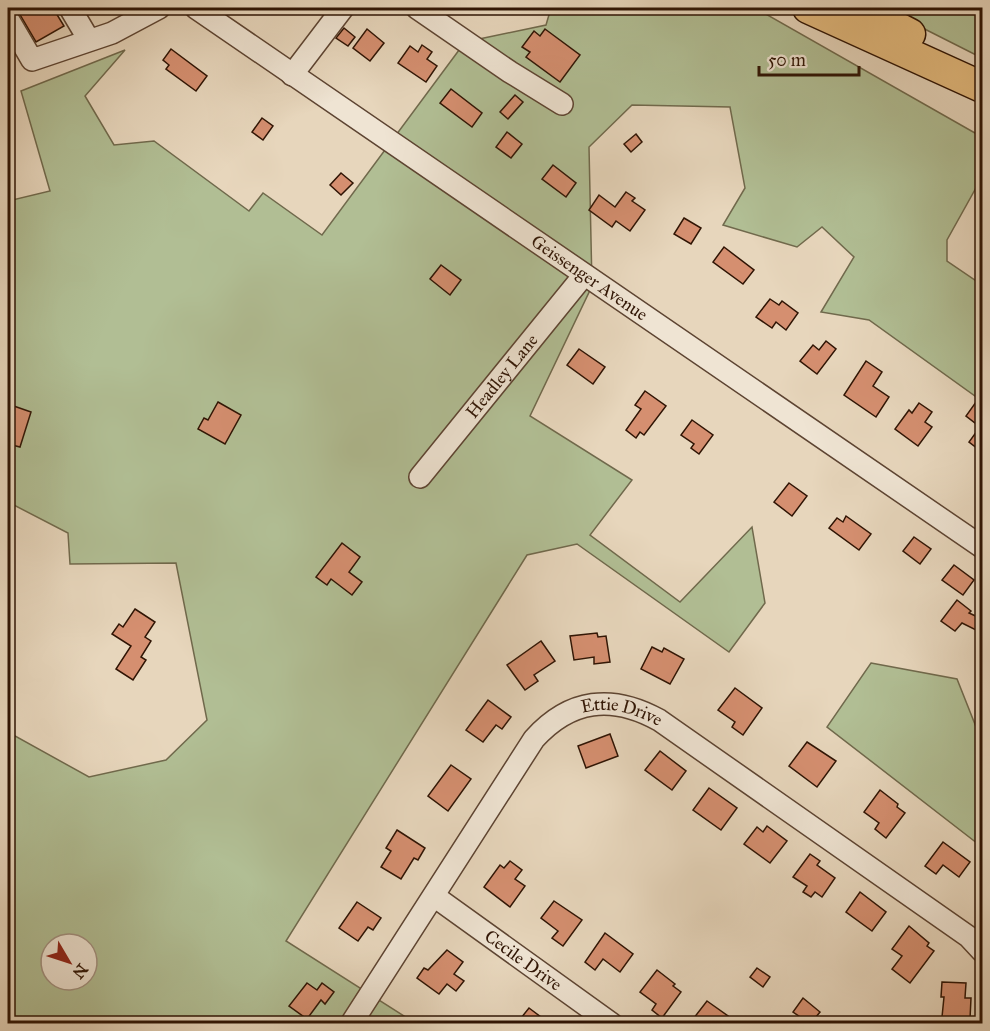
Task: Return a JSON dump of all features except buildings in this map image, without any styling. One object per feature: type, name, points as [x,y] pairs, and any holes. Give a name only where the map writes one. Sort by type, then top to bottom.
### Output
[{"type":"highway","points":[[808,8],[982,87]]},
{"type":"highway","points":[[860,8],[982,70]]},
{"type":"street","points":[[70,8],[89,40]]},
{"type":"street","points":[[8,19],[32,60],[112,33],[159,8]]},
{"type":"street","name":"Geissenger Avenue","points":[[196,8],[982,547]]},
{"type":"street","points":[[292,75],[343,8]]},
{"type":"street","points":[[417,8],[510,72],[562,104]]},
{"type":"street","name":"Headley Lane","points":[[420,477],[584,275]]},
{"type":"street","name":"Ettie Drive","points":[[351,1023],[540,732],[559,716],[589,704],[606,704],[643,711],[659,720],[969,937],[982,951]]},
{"type":"street","name":"Cecile Drive","points":[[434,896],[598,1020]]},
{"type":"green space","points":[[551,8],[755,8],[982,137],[982,177],[947,240],[947,261],[982,285],[982,401],[869,320],[821,312],[854,257],[822,227],[797,247],[723,225],[745,188],[730,107],[632,105],[589,147],[592,286],[530,416],[632,480],[590,535],[680,602],[752,527],[765,603],[729,652],[577,544],[527,555],[286,941],[415,1023],[8,1023],[8,732],[89,777],[166,760],[207,720],[176,563],[70,564],[68,533],[8,502],[8,201],[50,191],[21,91],[125,50],[85,96],[114,145],[154,141],[249,211],[263,193],[322,235],[465,42],[546,25]]},
{"type":"green space","points":[[883,8],[982,8],[982,58]]},
{"type":"green space","points":[[871,663],[957,679],[982,742],[982,847],[827,727]]}]
